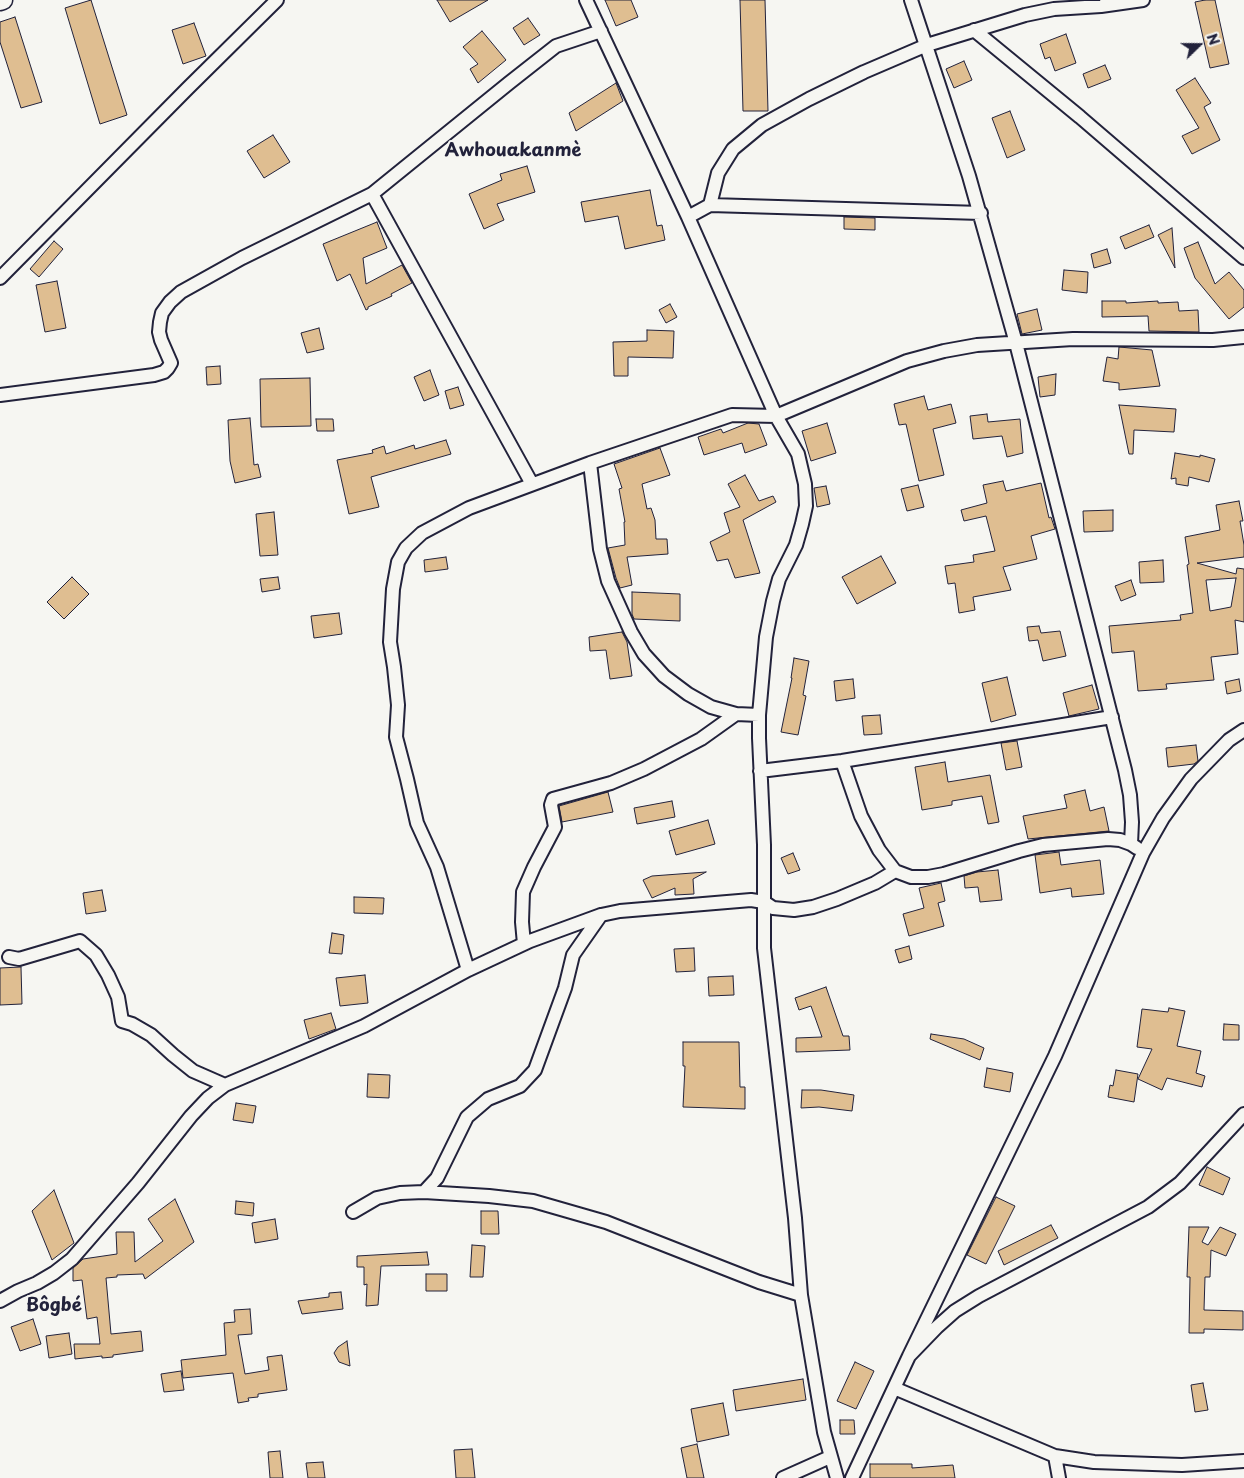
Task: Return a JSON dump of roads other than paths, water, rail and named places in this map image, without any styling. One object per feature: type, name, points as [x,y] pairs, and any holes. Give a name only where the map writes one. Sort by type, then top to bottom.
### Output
[{"type":"street","points":[[0,278],[277,0]]},
{"type":"street","points":[[586,0],[688,217],[776,416],[798,454],[805,484],[806,506],[796,545],[779,579],[773,601],[766,637],[759,715],[764,845],[764,948],[795,1218],[801,1295],[824,1432],[837,1478]]},
{"type":"street","points":[[910,0],[927,45],[981,213],[1016,343],[1112,717],[1130,795],[1131,844]]},
{"type":"street","points":[[710,205],[718,173],[732,149],[762,125],[864,72],[927,45],[1025,15],[1088,3],[1143,0]]},
{"type":"street","points":[[974,30],[1095,130],[1244,258]]},
{"type":"street","points":[[0,395],[154,375],[164,372],[171,363],[161,340],[159,332],[160,322],[162,313],[181,292],[242,258],[372,194],[556,46],[601,31]]},
{"type":"street","points":[[372,194],[532,484]]},
{"type":"street","points":[[688,217],[710,205],[981,213]]},
{"type":"street","points":[[468,970],[438,867],[417,823],[408,778],[396,737],[398,705],[390,642],[393,589],[398,562],[406,548],[422,533],[469,508],[590,463],[732,415],[776,416],[907,361],[944,351],[977,345],[1073,339],[1214,340],[1244,337]]},
{"type":"street","points":[[590,463],[600,549],[608,581],[631,632],[644,654],[664,676],[688,694],[711,707],[736,714],[759,715]]},
{"type":"street","points":[[524,944],[522,922],[523,892],[555,827],[551,804],[553,799],[611,783],[644,769],[701,739],[736,714]]},
{"type":"street","points":[[760,770],[842,761],[1112,717]]},
{"type":"street","points":[[852,1478],[909,1356],[1056,1056],[1143,853],[1163,818],[1191,779],[1229,740],[1244,730]]},
{"type":"street","points":[[842,761],[861,816],[879,850],[895,871],[911,877],[928,877],[944,874],[1043,845],[1120,840],[1131,844],[1143,853]]},
{"type":"street","points":[[0,1301],[37,1283],[72,1259],[138,1182],[190,1116],[208,1098],[225,1085],[364,1026],[468,970],[524,944],[601,914],[739,900],[764,902],[773,908],[794,910],[813,906],[855,892],[895,871]]},
{"type":"street","points":[[424,1192],[437,1178],[467,1117],[488,1098],[520,1086],[535,1070],[565,988],[573,954],[601,914]]},
{"type":"street","points":[[8,957],[19,959],[80,941],[96,956],[108,975],[118,997],[122,1021],[132,1024],[151,1035],[193,1070],[225,1085]]},
{"type":"street","points":[[909,1356],[955,1311],[979,1296],[1140,1212],[1162,1197],[1195,1168],[1244,1114]]},
{"type":"street","points":[[353,1212],[377,1198],[400,1193],[424,1192],[533,1201],[606,1222],[759,1282],[801,1295]]},
{"type":"street","points":[[894,1388],[1055,1456],[1094,1462],[1182,1465],[1244,1462]]},
{"type":"street","points":[[1055,1456],[1059,1478]]},
{"type":"street","points":[[783,1478],[830,1457]]},
{"type":"district","name":"Awhouakanmè","points":[[513,151]]},
{"type":"district","name":"Bôgbé","points":[[54,1306]]}]
